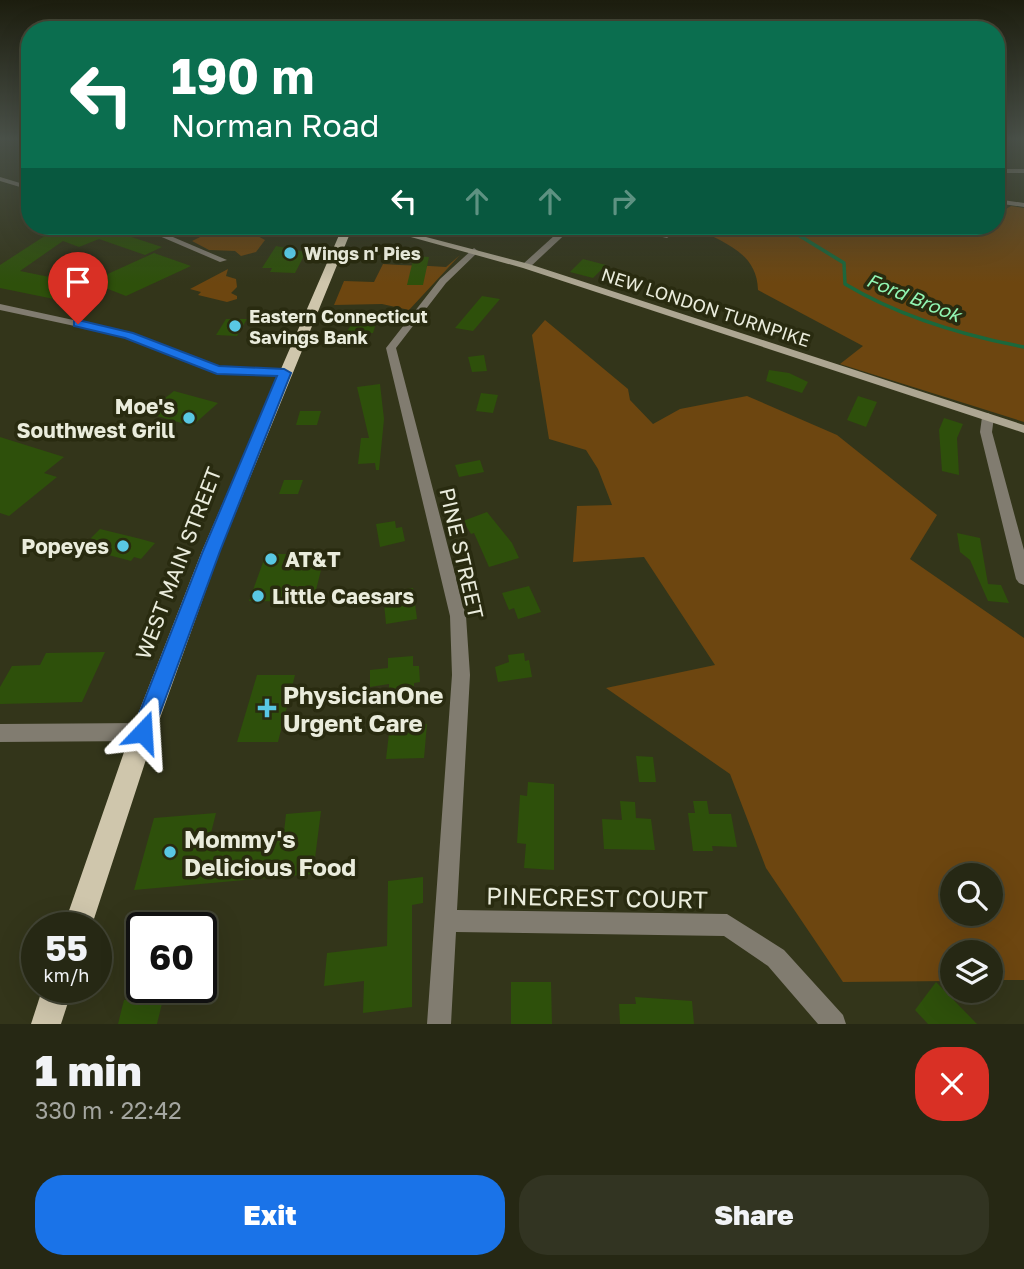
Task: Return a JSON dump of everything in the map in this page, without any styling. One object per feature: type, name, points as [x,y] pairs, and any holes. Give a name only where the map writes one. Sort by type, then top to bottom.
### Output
[{"type":"main road","name":"WEST MAIN STREET","points":[[82,912],[143,732],[215,541],[344,235]]},
{"type":"main road","name":"NEW LONDON TURNPIKE","points":[[410,235],[526,266],[1024,429]]},
{"type":"main road","points":[[46,1024],[53,1003]]},
{"type":"street","points":[[1005,202],[1024,205]]},
{"type":"street","points":[[162,235],[223,260]]},
{"type":"street","points":[[526,266],[560,235]]},
{"type":"street","name":"PINE STREET","points":[[439,1024],[461,674],[458,616],[391,348],[443,281],[474,251]]},
{"type":"street","points":[[0,307],[129,335],[222,371],[284,373]]},
{"type":"street","points":[[988,417],[986,432],[1024,579]]},
{"type":"street","points":[[0,733],[143,732]]},
{"type":"street","name":"PINECREST COURT","points":[[446,921],[727,925],[776,958],[834,1024]]},
{"type":"shaded area","points":[[1011,206],[1024,208],[1024,422],[840,364],[863,346],[758,290],[752,266],[745,257],[710,235],[1005,235],[1006,209]]},
{"type":"shaded area","points":[[204,235],[256,235],[265,240],[256,252],[241,256],[235,251],[209,250],[192,241]]},
{"type":"shaded area","points":[[460,255],[409,310],[382,304],[334,305],[344,281],[374,282],[383,264],[446,267]]},
{"type":"shaded area","points":[[228,269],[226,276],[236,279],[237,287],[231,293],[237,296],[237,299],[227,302],[198,295],[201,292],[190,289]]},
{"type":"shaded area","points":[[545,320],[628,389],[630,400],[653,424],[680,409],[747,396],[837,435],[937,515],[910,559],[1024,638],[1024,980],[1003,980],[1003,940],[940,940],[940,981],[843,982],[766,868],[730,774],[606,688],[715,665],[644,557],[573,562],[577,506],[612,505],[598,469],[586,450],[549,439],[532,335]]},
{"type":"building","points":[[46,235],[125,235],[162,247],[145,255],[99,239],[79,247],[63,241],[20,271],[84,284],[54,299],[0,288],[0,265]]},
{"type":"building","points":[[276,246],[306,252],[295,273],[270,272],[272,268],[262,268]]},
{"type":"building","points":[[154,253],[191,266],[126,296],[90,282]]},
{"type":"building","points":[[414,256],[429,257],[423,285],[407,285]]},
{"type":"building","points":[[583,259],[606,265],[593,278],[570,272]]},
{"type":"building","points":[[482,296],[500,299],[473,331],[455,328]]},
{"type":"building","name":"Eastern Connecticut Savings Bank","points":[[226,319],[247,319],[237,336],[216,335]]},
{"type":"building","points":[[355,319],[377,320],[373,333],[346,333]]},
{"type":"building","points":[[484,355],[487,371],[472,372],[468,357]]},
{"type":"building","points":[[769,370],[789,373],[808,382],[802,393],[766,381]]},
{"type":"building","points":[[380,384],[384,419],[379,470],[376,470],[375,463],[358,464],[361,438],[369,438],[357,387]]},
{"type":"building","points":[[174,391],[218,403],[192,426],[146,413]]},
{"type":"building","points":[[481,393],[498,395],[493,413],[476,411]]},
{"type":"building","points":[[858,396],[877,402],[866,427],[847,420]]},
{"type":"building","points":[[300,411],[321,411],[317,425],[296,425]]},
{"type":"building","points":[[944,418],[963,424],[957,438],[959,475],[942,471],[939,430]]},
{"type":"building","points":[[0,437],[64,457],[44,473],[57,477],[9,516],[0,513]]},
{"type":"building","points":[[480,460],[484,472],[459,477],[455,465]]},
{"type":"building","points":[[284,480],[303,480],[298,494],[279,494]]},
{"type":"building","points":[[487,512],[512,543],[519,558],[489,567],[474,533],[471,534],[463,521]]},
{"type":"building","points":[[395,521],[396,528],[402,527],[405,541],[380,547],[376,524]]},
{"type":"building","name":"Popeyes","points":[[100,529],[155,543],[141,559],[134,557],[131,561],[101,553],[104,550],[85,544]]},
{"type":"building","points":[[957,533],[980,538],[988,584],[1001,585],[1009,603],[988,601],[970,560],[960,552]]},
{"type":"building","points":[[266,554],[325,554],[313,602],[249,601]]},
{"type":"building","points":[[529,586],[541,612],[518,619],[514,608],[509,610],[502,593]]},
{"type":"building","points":[[413,588],[417,619],[386,624],[383,593]]},
{"type":"building","points":[[105,652],[82,702],[0,704],[0,687],[12,666],[40,665],[46,653]]},
{"type":"building","points":[[524,653],[525,661],[529,660],[532,677],[498,682],[495,667],[509,662],[508,655]]},
{"type":"building","points":[[413,656],[413,666],[419,666],[420,682],[414,683],[414,698],[388,701],[389,684],[370,687],[370,670],[388,668],[388,658]]},
{"type":"building","name":"PhysicianOne Urgent Care","points":[[257,675],[295,675],[278,742],[237,742]]},
{"type":"building","points":[[427,724],[424,758],[386,759],[390,725]]},
{"type":"building","points":[[636,756],[653,757],[656,782],[639,782]]},
{"type":"building","points":[[528,782],[554,784],[554,870],[524,868],[526,844],[517,843],[520,795],[527,796]]},
{"type":"building","points":[[620,801],[635,802],[636,818],[651,819],[655,850],[604,849],[602,819],[622,820]]},
{"type":"building","points":[[693,801],[707,801],[709,814],[731,814],[737,847],[712,846],[713,851],[693,851],[688,813],[695,813]]},
{"type":"building","points":[[321,811],[313,874],[134,890],[154,818],[216,813],[210,837],[284,832],[286,814]]},
{"type":"building","points":[[423,877],[423,903],[412,905],[412,1007],[363,1013],[364,981],[324,986],[327,953],[387,946],[388,881]]},
{"type":"building","points":[[511,982],[551,982],[552,1024],[511,1024]]},
{"type":"building","points":[[936,982],[940,986],[940,1003],[956,1003],[977,1024],[928,1024],[915,1010]]},
{"type":"building","points":[[635,997],[692,1001],[694,1024],[620,1024],[619,1004],[636,1004]]},
{"type":"building","points":[[124,1000],[126,1003],[162,1003],[157,1024],[118,1024]]},
{"type":"waterway","name":"Ford Brook","points":[[798,235],[803,238]]},
{"type":"waterway","name":"Ford Brook","points":[[800,236],[844,263],[845,284],[866,296],[932,323],[977,337],[1024,347]]},
{"type":"place","name":"Wings n' Pies","points":[[290,253]]},
{"type":"place","name":"Eastern Connecticut Savings Bank","points":[[235,326]]},
{"type":"place","name":"Moe's Southwest Grill","points":[[189,418]]},
{"type":"place","name":"Popeyes","points":[[123,546]]},
{"type":"place","name":"AT&T","points":[[271,559]]},
{"type":"place","name":"Little Caesars","points":[[258,596]]},
{"type":"place","name":"PhysicianOne Urgent Care","points":[[267,708]]},
{"type":"place","name":"Mommy's Delicious Food","points":[[170,852]]},
{"type":"route","points":[[78,324],[129,335],[217,370],[237,373],[284,373],[211,551],[143,732]]}]
